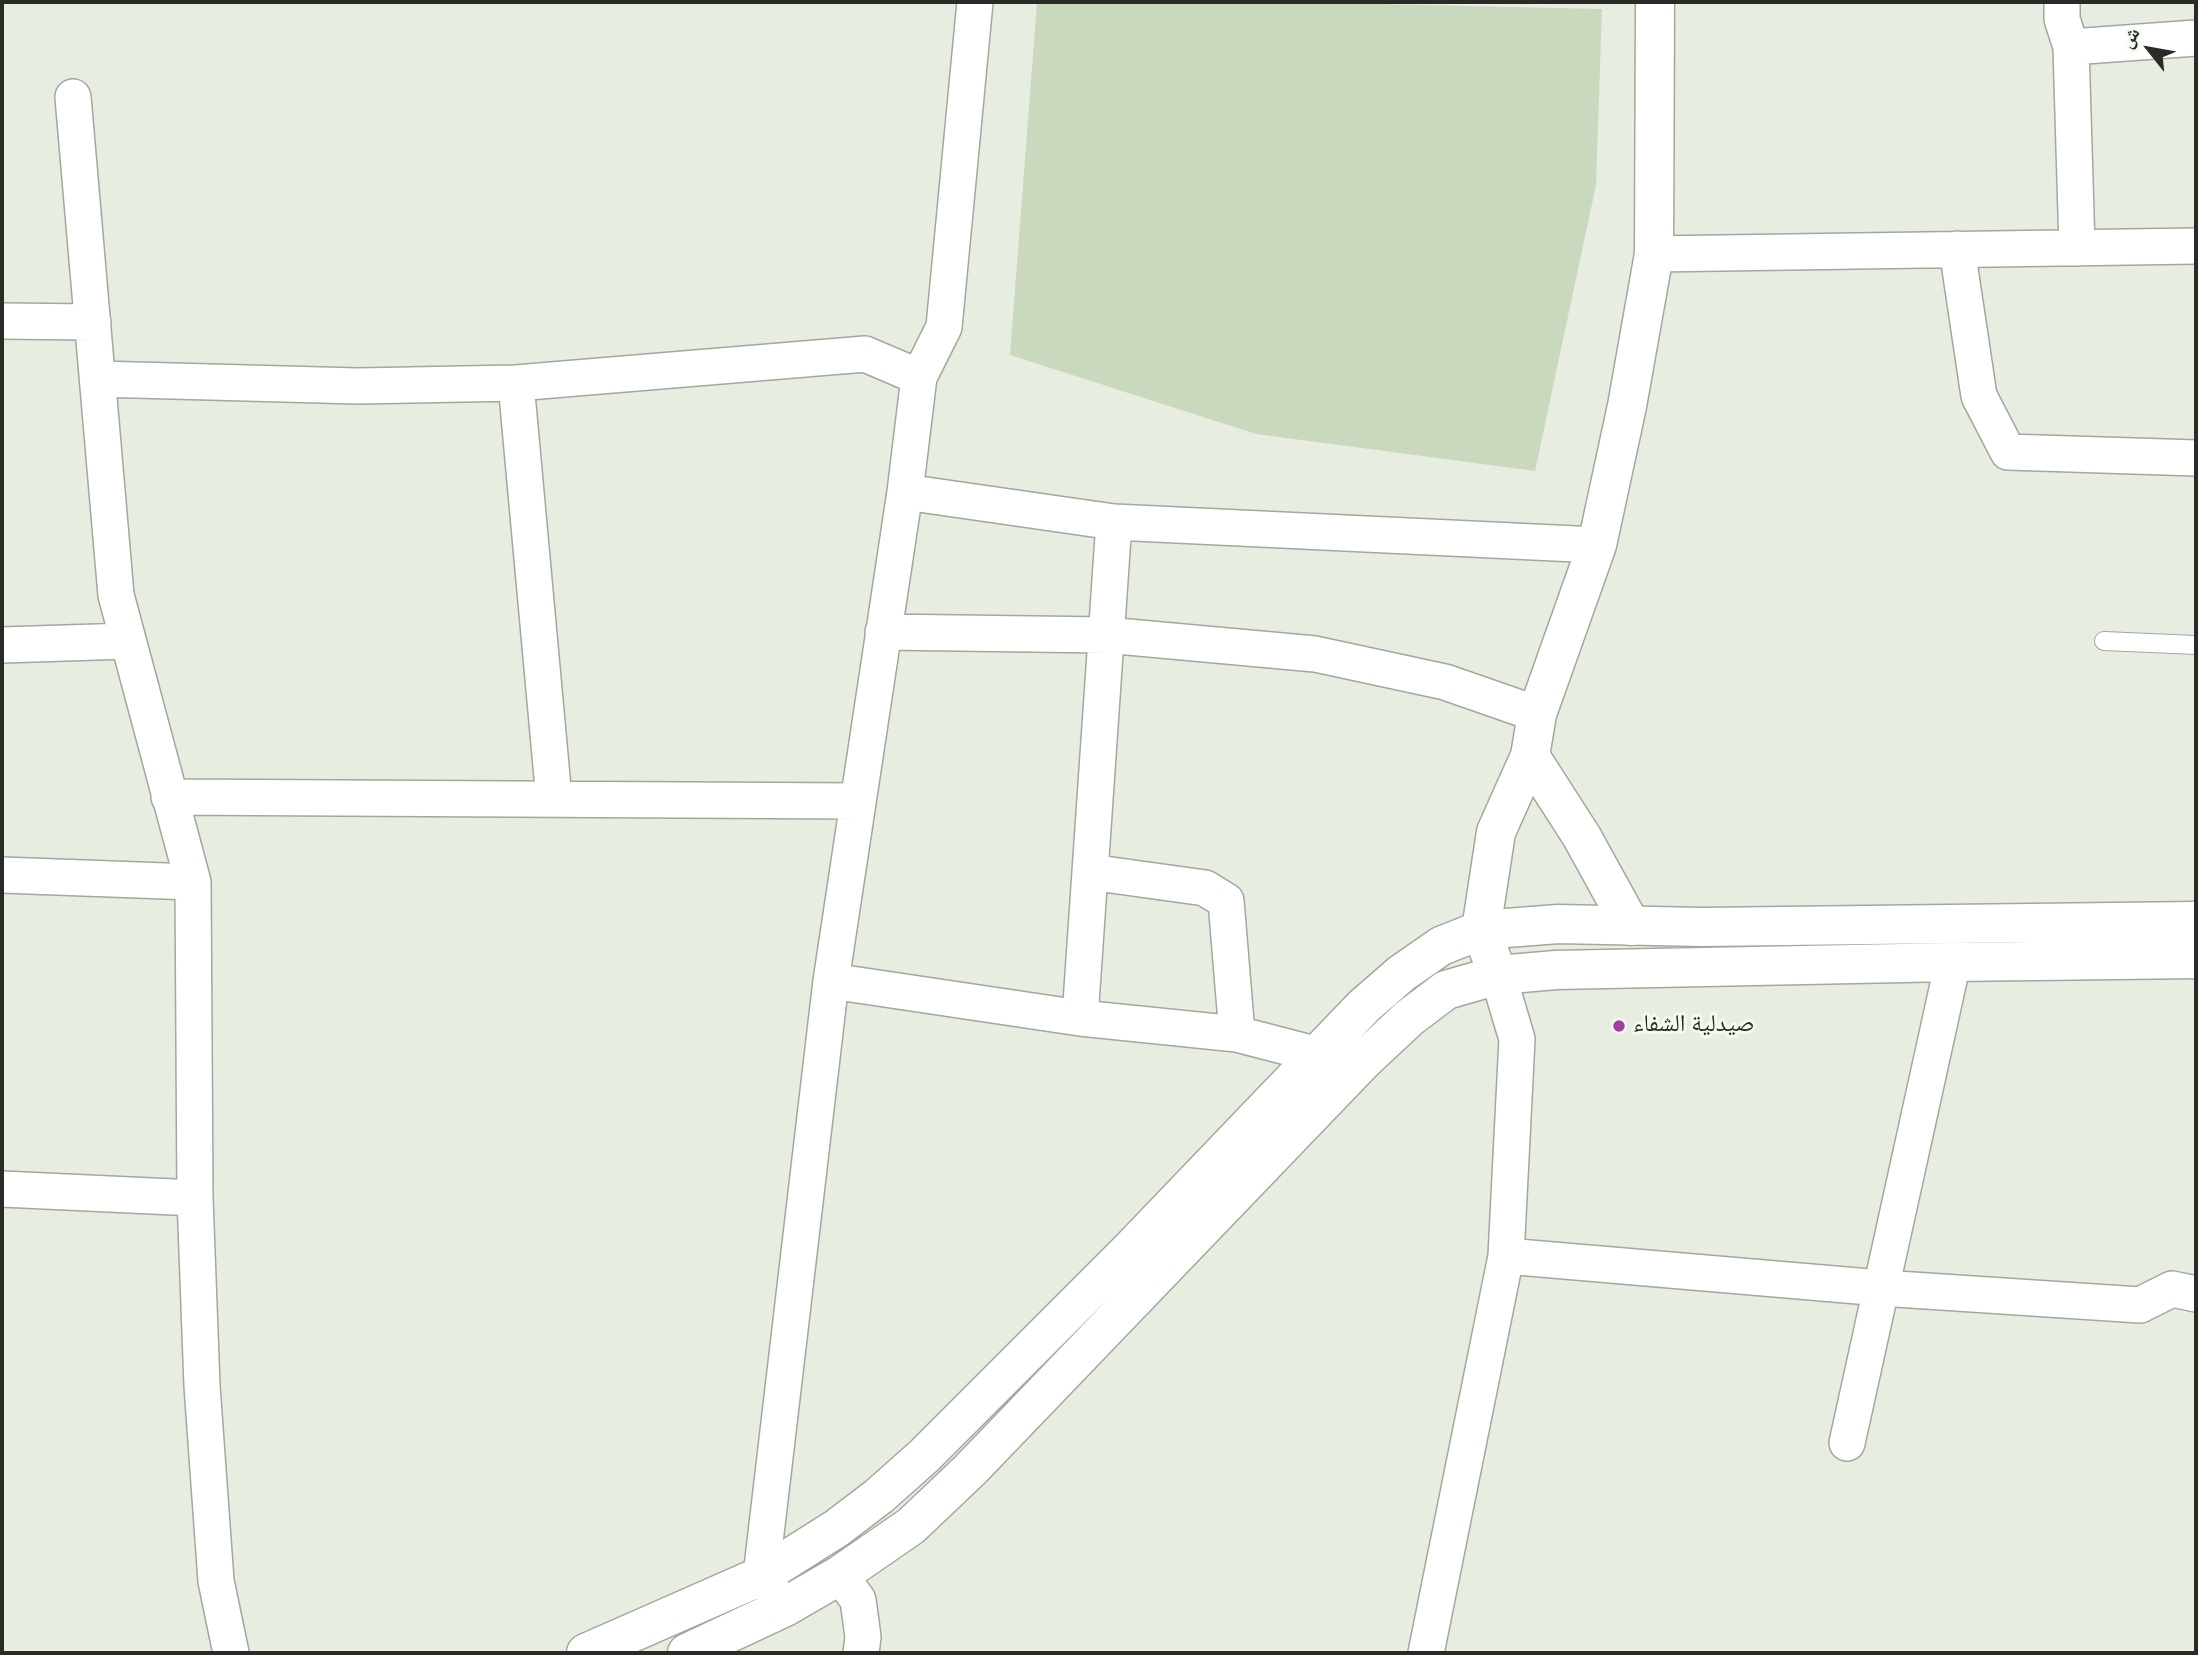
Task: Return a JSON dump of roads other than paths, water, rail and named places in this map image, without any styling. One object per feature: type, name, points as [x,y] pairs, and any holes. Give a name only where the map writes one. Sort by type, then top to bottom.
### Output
[{"type":"main road","points":[[1497,975],[1481,930],[1496,832],[1530,756],[1537,714],[1597,545],[1627,406],[1654,254],[1655,2]]},
{"type":"main road","points":[[1530,756],[1582,837],[1631,926]]},
{"type":"main road","points":[[586,1653],[761,1576],[837,1528],[879,1496],[925,1455],[1131,1249],[1364,1006],[1402,973],[1441,946],[1481,930],[1558,924],[1631,926],[2196,921]]},
{"type":"main road","points":[[687,1653],[785,1607],[840,1575],[911,1526],[970,1470],[1372,1053],[1409,1018],[1446,990],[1497,975],[1556,970],[2196,960]]},
{"type":"street","points":[[785,1607],[761,1576],[831,981],[905,492],[919,377],[944,327],[975,2]]},
{"type":"street","points":[[2062,2],[2062,19],[2071,47],[2077,248]]},
{"type":"street","points":[[2071,47],[2196,38]]},
{"type":"street","points":[[73,97],[116,595],[194,883],[195,1198],[202,1386],[216,1581],[231,1653]]},
{"type":"street","points":[[1654,254],[2196,246]]},
{"type":"street","points":[[1957,249],[1979,396],[2008,452],[2196,458]]},
{"type":"street","points":[[2,321],[93,322]]},
{"type":"street","points":[[98,379],[358,386],[516,383],[865,354],[919,377]]},
{"type":"street","points":[[516,383],[554,799]]},
{"type":"street","points":[[905,492],[1114,522],[1597,545]]},
{"type":"street","points":[[1080,1018],[1114,522]]},
{"type":"street","points":[[883,632],[1106,635],[1315,654],[1446,682],[1537,714]]},
{"type":"street","points":[[2,645],[128,641]]},
{"type":"street","points":[[169,797],[857,802]]},
{"type":"street","points":[[1090,872],[1205,888],[1226,901],[1237,1034]]},
{"type":"street","points":[[2,875],[194,883]]},
{"type":"street","points":[[1847,1443],[1953,962]]},
{"type":"street","points":[[1426,1653],[1506,1256],[1517,1039],[1497,975]]},
{"type":"street","points":[[831,981],[1080,1018],[1237,1034],[1318,1055]]},
{"type":"street","points":[[2,1189],[195,1198]]},
{"type":"street","points":[[1506,1256],[1881,1288],[2140,1305],[2172,1289],[2196,1294]]},
{"type":"street","points":[[840,1575],[858,1600],[863,1637],[861,1653]]},
{"type":"lane","points":[[2104,641],[2196,645]]},
{"type":"place","name":"صيدلية الشفاء","points":[[1619,1026]]}]
